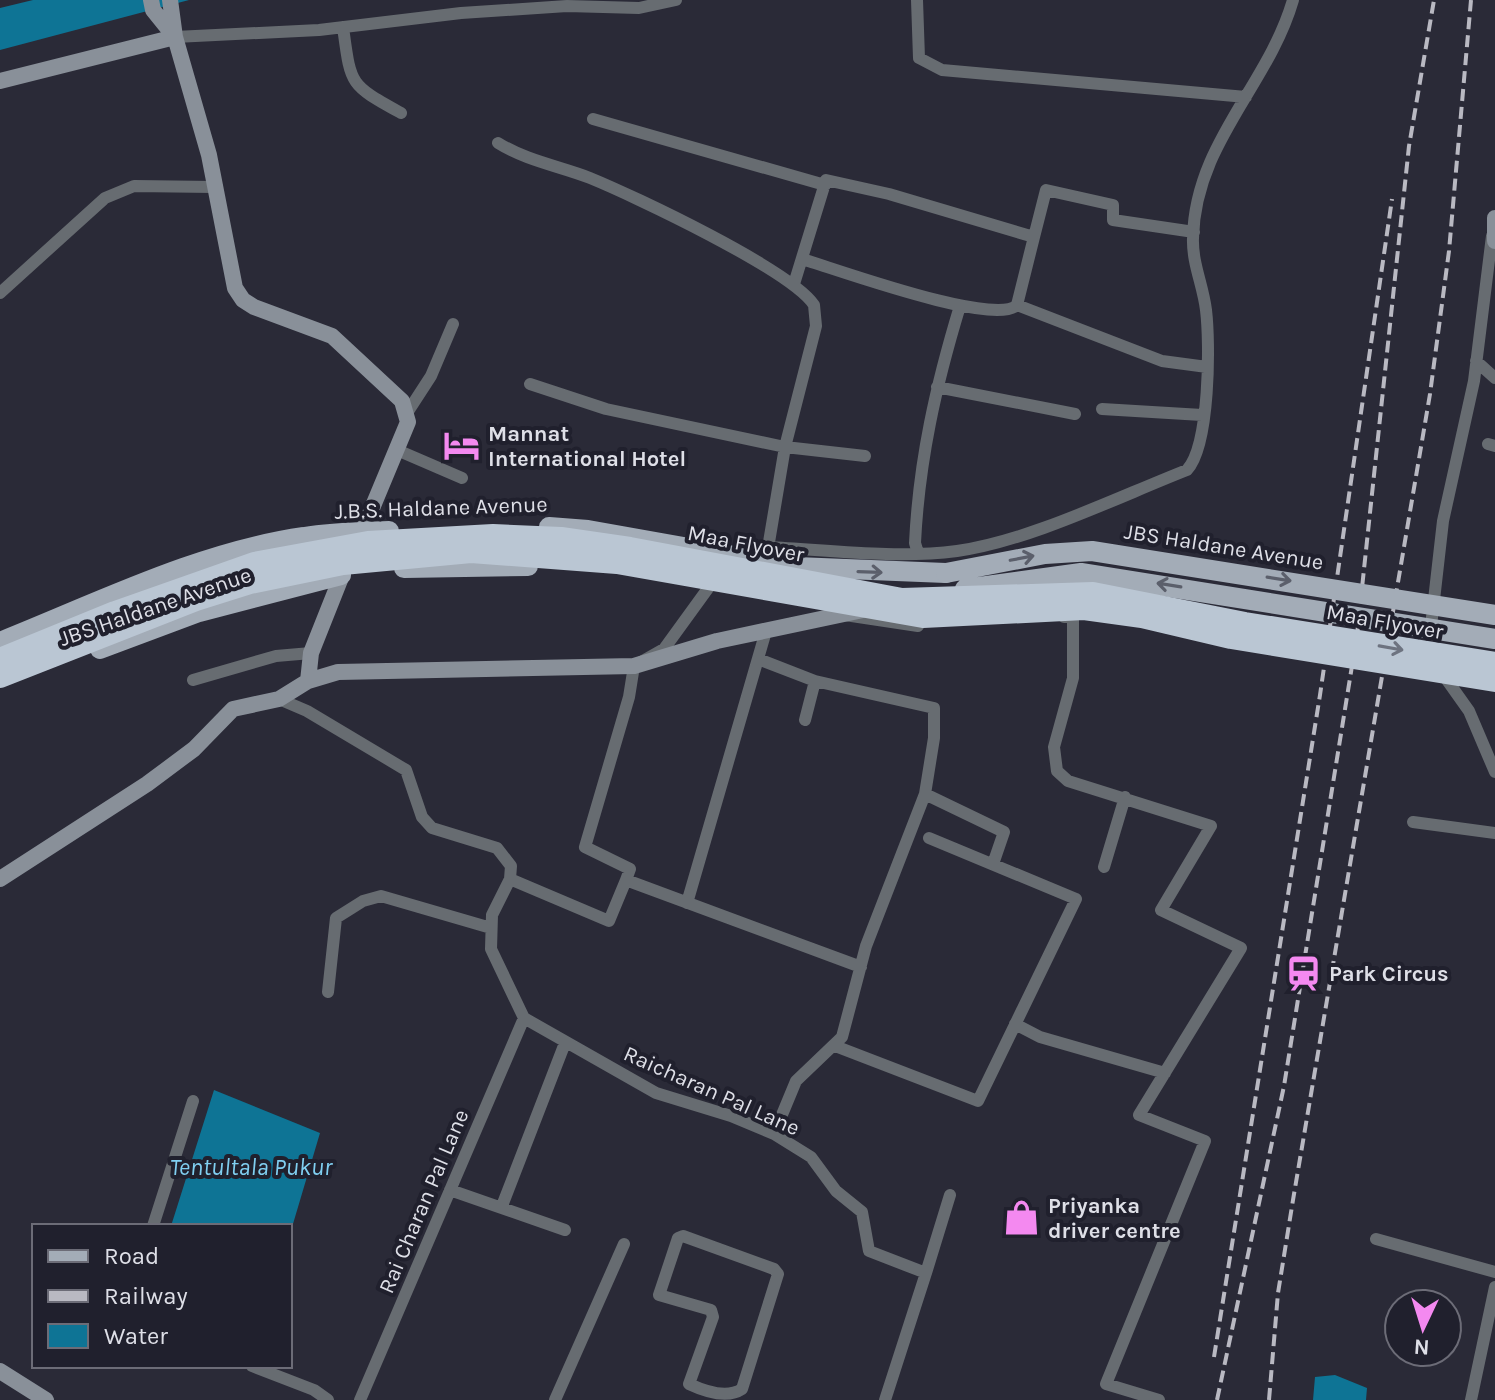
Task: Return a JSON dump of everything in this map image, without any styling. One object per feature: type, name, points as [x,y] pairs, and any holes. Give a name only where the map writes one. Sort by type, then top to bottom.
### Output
[{"type":"highway","name":"Maa Flyover","points":[[0,659],[115,612],[254,563],[368,542],[493,535],[561,538],[630,548],[902,599],[962,600],[1028,593],[1093,593],[1245,623],[1495,663]]},
{"type":"highway","name":"Maa Flyover","points":[[0,677],[196,600],[250,583],[343,564],[471,552],[617,563],[923,617],[1084,609],[1271,645],[1495,681]]},
{"type":"main road","name":"J.B.S. Haldane Avenue","points":[[0,642],[199,564],[304,537],[363,531],[544,526],[588,530],[715,553],[766,555],[837,570],[948,583],[1081,573],[1495,639]]},
{"type":"main road","name":"JBS Haldane Avenue","points":[[0,688],[199,612],[341,575],[461,565],[542,566],[758,593],[921,595],[948,583],[1045,554],[1092,551],[1495,615]]},
{"type":"street","points":[[0,81],[175,37],[343,27],[567,6],[639,8],[676,0]]},
{"type":"street","points":[[917,0],[919,58],[942,70],[1246,97]]},
{"type":"street","points":[[766,555],[959,551],[1025,532],[1187,470],[1197,453],[1207,367],[1207,314],[1195,263],[1194,232],[1209,159],[1246,97],[1293,0]]},
{"type":"street","points":[[170,2],[175,37],[209,155],[230,275],[243,300],[332,336],[402,401],[407,413],[408,422],[397,450],[341,575],[311,653],[308,681]]},
{"type":"street","points":[[152,5],[175,37]]},
{"type":"street","points":[[343,27],[349,75],[359,89],[401,113]]},
{"type":"street","points":[[593,119],[825,185]]},
{"type":"street","points":[[498,143],[516,154],[614,189],[794,284],[814,305],[816,326],[785,447],[758,593]]},
{"type":"street","points":[[794,284],[826,180],[889,194],[1034,237]]},
{"type":"street","points":[[0,293],[105,198],[122,188],[214,187]]},
{"type":"street","points":[[1017,305],[1046,190],[1113,205],[1113,220],[1194,232]]},
{"type":"street","points":[[1495,218],[1476,361],[1443,521],[1437,594],[1428,648],[1469,711],[1495,772]]},
{"type":"street","points":[[802,259],[960,306],[1002,311],[1017,305],[1162,361],[1207,367]]},
{"type":"street","points":[[918,553],[915,543],[921,456],[960,306]]},
{"type":"street","points":[[407,413],[431,376],[453,324]]},
{"type":"street","points":[[1476,361],[1495,378]]},
{"type":"street","points":[[530,384],[606,409],[785,447],[865,456]]},
{"type":"street","points":[[937,387],[1075,414]]},
{"type":"street","points":[[1102,409],[1202,415]]},
{"type":"street","points":[[397,450],[462,478]]},
{"type":"street","points":[[634,666],[664,649],[709,587],[715,553]]},
{"type":"street","points":[[0,879],[147,784],[194,749],[233,709],[279,699],[308,681],[338,672],[634,666],[921,595]]},
{"type":"street","points":[[842,615],[877,623],[926,626],[1073,617],[1073,678],[1054,747],[1057,771],[1068,781],[1211,826],[1161,910],[1241,948],[1139,1115],[1205,1141],[1106,1384],[1159,1400]]},
{"type":"street","points":[[687,903],[766,631]]},
{"type":"street","points":[[193,680],[276,656],[311,653]]},
{"type":"street","points":[[758,659],[815,681],[934,708],[934,738],[925,794],[893,872],[861,967],[842,1037],[796,1081],[774,1134]]},
{"type":"street","points":[[510,879],[609,921],[630,869],[585,847],[629,697],[634,666]]},
{"type":"street","points":[[805,720],[815,681]]},
{"type":"street","points":[[279,699],[307,711],[406,770],[422,817],[432,828],[497,848],[511,866],[510,879],[492,915],[491,949],[496,966],[524,1018]]},
{"type":"street","points":[[925,794],[1004,832],[993,864]]},
{"type":"street","points":[[1104,867],[1125,797]]},
{"type":"street","points":[[1413,822],[1495,833]]},
{"type":"street","points":[[835,1046],[978,1101],[1076,899],[929,838]]},
{"type":"street","points":[[626,880],[861,967]]},
{"type":"street","points":[[328,992],[336,918],[363,901],[381,896],[491,928]]},
{"type":"street","name":"Raicharan Pal Lane","points":[[524,1018],[656,1093],[731,1116],[774,1134],[811,1157],[836,1191],[862,1212],[869,1251],[926,1273]]},
{"type":"street","name":"Rai Charan Pal Lane","points":[[360,1400],[524,1018]]},
{"type":"street","points":[[1015,1024],[1040,1037],[1165,1073]]},
{"type":"street","points":[[502,1206],[565,1043]]},
{"type":"street","points":[[154,1224],[193,1101]]},
{"type":"street","points":[[450,1190],[565,1230]]},
{"type":"street","points":[[885,1400],[950,1195]]},
{"type":"street","points":[[683,1236],[774,1269],[778,1274],[742,1389],[715,1396],[693,1386],[688,1378],[713,1317],[711,1310],[659,1295],[678,1238],[683,1236]]},
{"type":"street","points":[[1376,1239],[1495,1272]]},
{"type":"street","points":[[555,1400],[624,1244]]},
{"type":"street","points":[[1471,1400],[1495,1287]]},
{"type":"street","points":[[257,1368],[314,1390],[328,1400]]},
{"type":"street","points":[[0,1371],[46,1400]]},
{"type":"water","points":[[33,0],[189,0],[0,50],[0,8]]},
{"type":"water","name":"Tentultala Pukur","points":[[214,1090],[320,1133],[292,1227],[292,1224],[172,1224]]},
{"type":"water","points":[[1335,1375],[1367,1388],[1366,1400],[1313,1400],[1315,1377]]},
{"type":"railway","points":[[1217,1400],[1284,1086],[1357,635],[1409,146],[1434,0]]},
{"type":"railway","points":[[1269,1400],[1278,1293],[1430,394],[1449,251],[1471,0]]},
{"type":"railway","points":[[1214,1357],[1320,695],[1392,199]]},
{"type":"place","name":"Mannat International Hotel","points":[[462,446]]},
{"type":"place","name":"Park Circus","points":[[1303,973]]},
{"type":"place","name":"Priyanka driver centre","points":[[1022,1218]]}]
